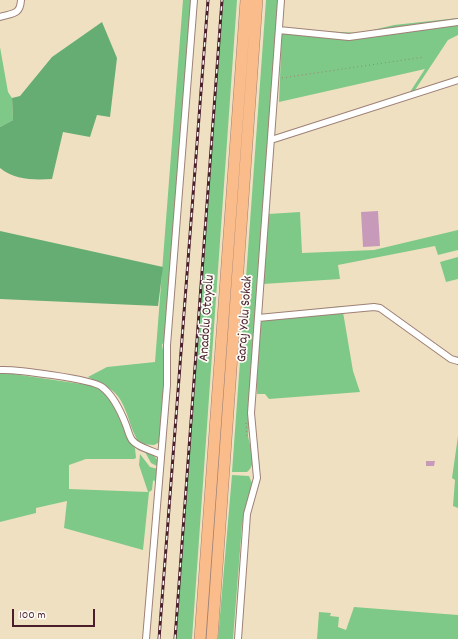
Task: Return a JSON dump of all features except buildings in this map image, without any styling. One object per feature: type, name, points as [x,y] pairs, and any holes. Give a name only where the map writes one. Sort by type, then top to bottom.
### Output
[{"type":"highway","name":"Anadolu Otoyolu","points":[[200,639],[246,0]]},
{"type":"highway","name":"Anadolu Otoyolu","points":[[212,639],[258,0]]},
{"type":"street","points":[[0,16],[18,12],[21,0]]},
{"type":"street","points":[[146,639],[167,385],[167,345],[194,0]]},
{"type":"street","name":"Garaj Yolu Sokak","points":[[238,639],[247,514],[256,478],[251,413],[281,0]]},
{"type":"street","points":[[279,30],[349,37],[458,22]]},
{"type":"street","points":[[271,140],[458,80]]},
{"type":"street","points":[[258,318],[374,307],[380,308],[451,359],[458,362]]},
{"type":"street","points":[[0,370],[22,371],[91,382],[102,386],[122,413],[132,440],[139,446],[151,449],[161,455]]},
{"type":"path","points":[[275,78],[424,57]]},
{"type":"green space","points":[[183,0],[192,0],[165,339],[162,345],[166,366],[160,442],[154,445],[140,444],[133,432],[126,411],[119,398],[109,388],[88,377],[107,367],[155,362]]},
{"type":"green space","points":[[222,0],[237,0],[192,639],[176,639]]},
{"type":"green space","points":[[266,0],[280,0],[248,436],[253,460],[250,469],[247,472],[232,472]]},
{"type":"green space","points":[[458,18],[458,35],[448,40],[413,93],[410,92],[425,69],[279,102],[282,29],[360,33],[394,25]]},
{"type":"green space","points":[[102,22],[117,58],[110,117],[97,115],[90,137],[63,132],[52,179],[18,177],[0,168],[0,127],[13,120],[12,98],[20,96],[52,57]]},
{"type":"green space","points":[[0,47],[8,92],[12,98],[13,120],[0,127]]},
{"type":"green space","points":[[300,212],[302,253],[374,250],[458,230],[458,250],[438,255],[435,246],[338,265],[340,279],[263,284],[268,214]]},
{"type":"green space","points":[[0,231],[163,267],[158,306],[0,299]]},
{"type":"green space","points":[[458,257],[458,279],[446,282],[440,262]]},
{"type":"green space","points":[[342,306],[353,371],[360,392],[269,399],[265,394],[257,394],[257,344],[264,315]]},
{"type":"green space","points":[[0,372],[88,385],[100,388],[109,396],[131,444],[135,448],[136,458],[86,459],[69,465],[69,489],[148,492],[139,465],[140,454],[150,467],[158,469],[155,482],[154,480],[153,481],[152,490],[149,492],[143,550],[64,528],[67,501],[36,508],[36,513],[0,522]]},
{"type":"green space","points":[[458,436],[458,508],[453,506],[455,480],[452,478]]},
{"type":"green space","points":[[144,450],[150,451],[159,462],[157,466],[151,463]]},
{"type":"green space","points":[[232,475],[249,476],[252,483],[242,525],[233,639],[218,639]]},
{"type":"green space","points":[[354,607],[458,615],[458,639],[317,639],[319,612],[331,613],[330,616],[339,617],[338,627],[346,630]]},
{"type":"railway","points":[[159,639],[208,0]]},
{"type":"railway","points":[[175,639],[222,0]]}]
